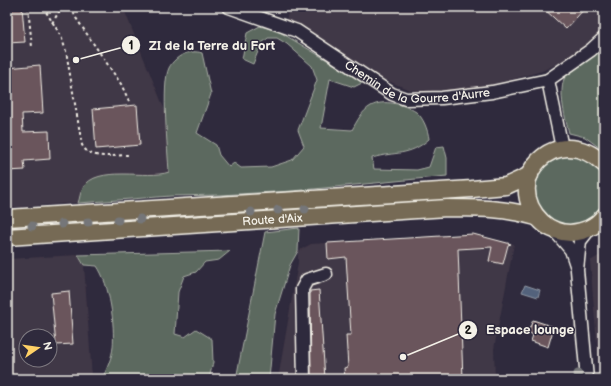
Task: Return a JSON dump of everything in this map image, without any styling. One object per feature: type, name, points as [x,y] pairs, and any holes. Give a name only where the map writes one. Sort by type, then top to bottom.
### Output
[{"type":"main road","points":[[604,164],[592,153],[577,148],[562,148],[542,157],[534,165],[527,186],[528,197],[536,217],[544,225],[554,230],[567,233],[579,232],[591,228],[604,216]]},
{"type":"main road","name":"Route d'Aix","points":[[7,218],[472,189],[506,186],[530,175]]},
{"type":"main road","name":"Route d'Aix","points":[[7,237],[447,208],[492,208],[517,211],[536,217]]},
{"type":"street","name":"Chemin de la Gourre d'Aurre","points":[[229,7],[297,31],[392,94],[406,99],[442,98],[492,92],[548,80],[592,50],[604,38]]},
{"type":"street","points":[[548,80],[562,148]]},
{"type":"street","points":[[586,379],[577,270],[580,241],[591,228]]},
{"type":"street","points":[[554,230],[571,250],[577,270]]},
{"type":"street","points":[[304,379],[302,289],[307,280],[326,274]]},
{"type":"path","points":[[28,7],[32,47]]},
{"type":"path","points":[[43,7],[61,36],[66,51],[82,145],[85,150],[92,155],[129,155]]},
{"type":"path","points":[[52,23],[62,7]]},
{"type":"path","points":[[71,7],[76,18],[121,84],[129,101]]},
{"type":"shaded area","points":[[7,7],[123,7],[166,113],[171,196],[7,208]]},
{"type":"shaded area","points":[[290,7],[604,7],[604,29],[590,42],[561,62],[542,71],[467,90],[435,94],[410,90],[383,79],[320,38],[286,20]]},
{"type":"shaded area","points":[[473,234],[514,244],[494,349],[495,379],[278,379],[298,263],[298,251],[311,244]]},
{"type":"shaded area","points":[[604,253],[604,379],[600,379],[590,261]]},
{"type":"shaded area","points":[[78,255],[84,265],[92,378],[98,379],[7,379],[7,259]]},
{"type":"green space","points":[[260,26],[278,31],[364,82],[354,87],[330,79],[321,128],[352,130],[360,116],[371,106],[376,104],[394,103],[406,107],[416,112],[421,117],[429,139],[415,149],[402,153],[372,158],[374,169],[417,170],[429,167],[436,147],[444,146],[447,158],[447,176],[293,191],[171,196],[78,203],[83,188],[90,181],[99,176],[110,174],[160,174],[169,172],[165,88],[169,68],[175,60],[183,54],[193,52],[202,53],[211,94],[197,133],[216,145],[219,155],[229,167],[234,163],[241,168],[271,167],[292,160],[304,146],[298,130],[317,80],[312,66],[287,44],[277,38],[268,38],[261,44],[253,64],[242,59],[247,33]]},
{"type":"green space","points":[[604,47],[604,151],[585,137],[569,133],[562,102],[562,93],[564,78],[568,72],[580,62]]},
{"type":"green space","points":[[570,155],[583,158],[595,165],[602,177],[605,190],[602,203],[595,215],[583,222],[570,225],[557,222],[545,215],[538,203],[535,190],[538,177],[545,165],[557,158]]},
{"type":"green space","points":[[299,228],[298,251],[290,265],[275,314],[269,379],[236,379],[265,232]]},
{"type":"green space","points":[[230,251],[219,260],[205,262],[196,272],[184,276],[178,292],[175,334],[185,337],[196,329],[212,339],[213,362],[209,379],[102,379],[112,355],[113,347],[111,305],[102,274],[97,266],[84,265],[78,255]]},
{"type":"water","points":[[525,285],[540,290],[538,297],[522,292]]},
{"type":"building","points":[[7,7],[22,7],[25,42],[7,43]]},
{"type":"building","points":[[542,7],[586,7],[566,29]]},
{"type":"building","points":[[40,65],[43,113],[22,114],[23,132],[49,131],[50,159],[24,161],[25,170],[7,171],[7,68]]},
{"type":"building","points":[[137,105],[140,145],[96,149],[93,109]]},
{"type":"building","points":[[473,234],[511,244],[508,245],[503,264],[489,261],[492,247],[458,249],[463,379],[345,379],[344,368],[348,367],[346,335],[351,335],[346,257],[328,259],[327,243]]},
{"type":"building","points":[[319,290],[325,379],[311,379],[310,291]]},
{"type":"building","points":[[69,291],[73,344],[58,345],[58,328],[54,328],[51,293]]},
{"type":"building","points":[[533,320],[554,327],[548,347],[531,341],[533,335],[528,332]]},
{"type":"place","name":"ZI de la Terre du Fort","points":[[76,60]]},
{"type":"place","name":"Espace lounge","points":[[403,357]]}]
